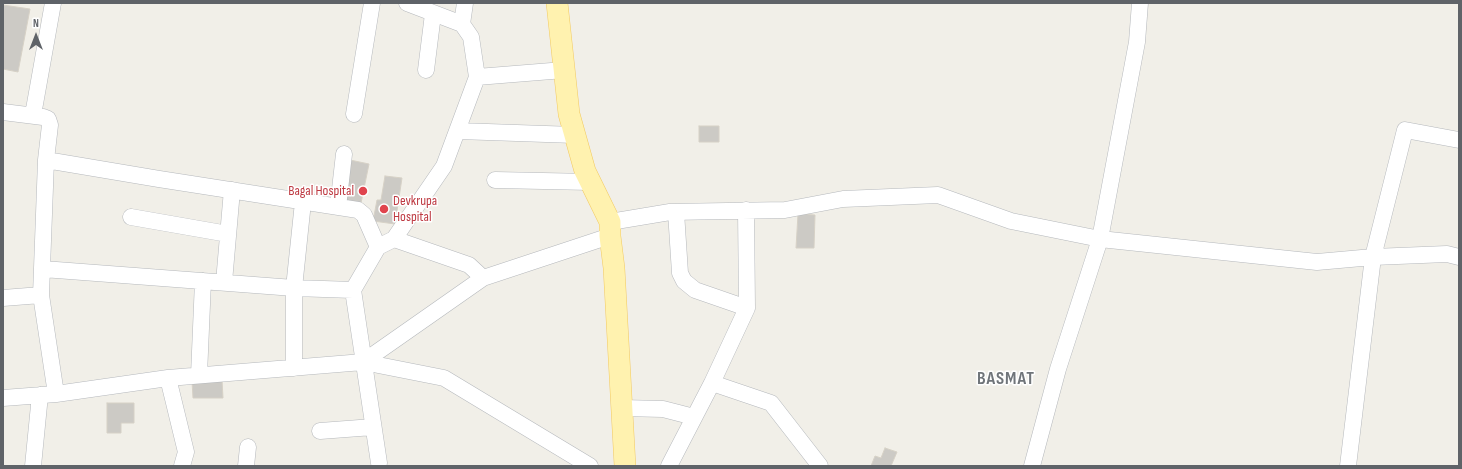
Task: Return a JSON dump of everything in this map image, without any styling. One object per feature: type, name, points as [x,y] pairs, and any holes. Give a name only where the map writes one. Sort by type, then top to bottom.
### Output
[{"type":"main road","points":[[557,3],[569,114],[585,171],[610,229],[614,268],[625,466]]},
{"type":"street","points":[[33,116],[53,3]]},
{"type":"street","points":[[354,114],[372,3]]},
{"type":"street","points":[[379,463],[353,290],[378,247],[394,239],[444,166],[458,132],[477,77],[471,37],[462,24],[432,14],[407,3]]},
{"type":"street","points":[[462,24],[465,3]]},
{"type":"street","points":[[1032,466],[1058,369],[1100,239],[1137,42],[1140,3]]},
{"type":"street","points":[[426,70],[432,14]]},
{"type":"street","points":[[477,77],[564,70]]},
{"type":"street","points":[[3,112],[43,117],[48,120],[50,125],[46,160],[42,295],[56,394]]},
{"type":"street","points":[[1348,466],[1373,256],[1405,130],[1459,140]]},
{"type":"street","points":[[458,132],[575,135]]},
{"type":"street","points":[[338,207],[344,154]]},
{"type":"street","points":[[46,160],[358,210],[361,212],[378,247]]},
{"type":"street","points":[[495,180],[591,182]]},
{"type":"street","points":[[224,282],[232,190]]},
{"type":"street","points":[[363,362],[483,278],[610,229],[676,212],[785,210],[843,199],[938,195],[1011,221],[1100,239],[1317,262],[1373,256],[1447,254],[1459,257]]},
{"type":"street","points":[[294,368],[294,288],[303,202]]},
{"type":"street","points":[[669,466],[712,383],[747,308],[746,210]]},
{"type":"street","points":[[676,212],[680,273],[684,281],[695,290],[747,308]]},
{"type":"street","points":[[132,217],[228,234]]},
{"type":"street","points":[[394,239],[469,264],[483,278]]},
{"type":"street","points":[[43,269],[294,288],[353,290]]},
{"type":"street","points":[[199,375],[203,280]]},
{"type":"street","points":[[3,298],[42,295]]},
{"type":"street","points":[[3,398],[56,394],[168,378],[363,362],[444,378],[590,466]]},
{"type":"street","points":[[168,378],[186,452],[182,466]]},
{"type":"street","points":[[712,383],[771,403],[820,466]]},
{"type":"street","points":[[33,466],[40,395]]},
{"type":"street","points":[[622,408],[663,409],[694,417]]},
{"type":"street","points":[[320,431],[373,427]]},
{"type":"street","points":[[246,466],[248,447]]},
{"type":"building","points":[[3,5],[30,9],[18,72],[3,69]]},
{"type":"building","points":[[699,126],[719,126],[719,142],[699,142]]},
{"type":"building","points":[[350,160],[369,164],[361,203],[343,200]]},
{"type":"building","points":[[385,176],[402,178],[395,224],[373,221],[377,200],[381,200]]},
{"type":"building","points":[[798,214],[815,215],[814,248],[796,248]]},
{"type":"building","points":[[222,380],[223,398],[193,398],[192,381]]},
{"type":"building","points":[[107,403],[134,403],[134,423],[121,423],[121,433],[107,433]]},
{"type":"building","points":[[885,448],[897,452],[891,466],[871,466],[875,456],[881,458]]},
{"type":"place","name":"Bagal Hospital","points":[[363,191]]},
{"type":"place","name":"Devkrupa Hospital","points":[[384,209]]},
{"type":"district","name":"BASMAT","points":[[1006,379]]}]
